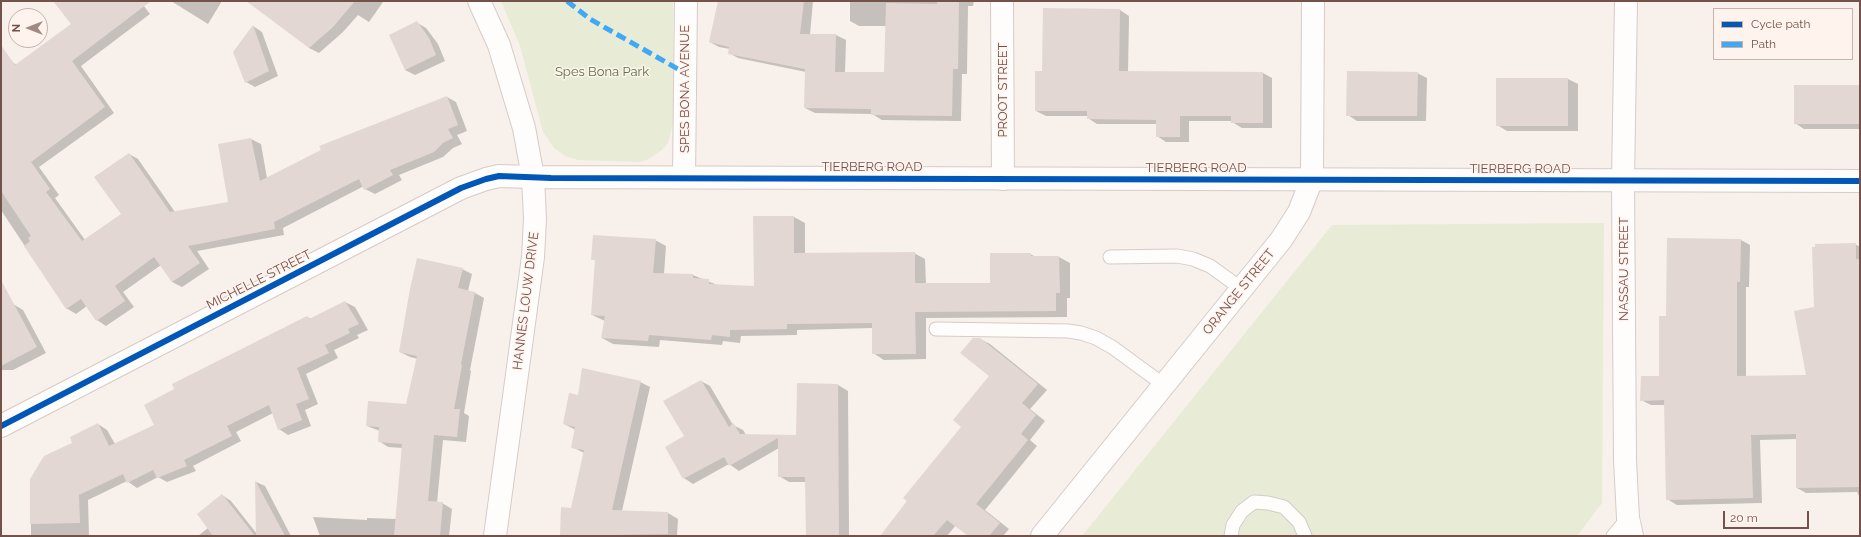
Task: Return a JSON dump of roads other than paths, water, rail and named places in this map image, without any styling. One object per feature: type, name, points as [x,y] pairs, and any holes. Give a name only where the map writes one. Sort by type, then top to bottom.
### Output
[{"type":"street","name":"HANNES LOUW DRIVE","points":[[479,1],[499,45],[509,74],[524,128],[533,177],[535,219],[533,257],[495,536]]},
{"type":"street","name":"SPES BONA AVENUE","points":[[684,177],[686,1]]},
{"type":"street","name":"PROOT STREET","points":[[1002,1],[1003,178]]},
{"type":"street","name":"ORANGE STREET","points":[[1042,536],[1242,289],[1284,235],[1299,212],[1312,179],[1313,1]]},
{"type":"street","name":"NASSAU STREET","points":[[1626,1],[1623,180],[1625,484],[1630,527]]},
{"type":"street","name":"MICHELLE STREET","points":[[1,426],[461,188],[486,178],[499,176],[533,177]]},
{"type":"street","name":"TIERBERG ROAD","points":[[533,177],[1860,181]]},
{"type":"lane","points":[[1110,257],[1177,256],[1193,259],[1210,266],[1242,289]]},
{"type":"lane","points":[[936,329],[1068,331],[1081,333],[1096,338],[1112,347],[1164,385]]},
{"type":"lane","points":[[1231,536],[1233,525],[1242,511],[1254,502],[1284,507],[1299,522],[1305,536]]},
{"type":"lane","points":[[1613,536],[1630,527]]},
{"type":"park label","name":"Spes Bona Park","points":[[602,72]]}]
